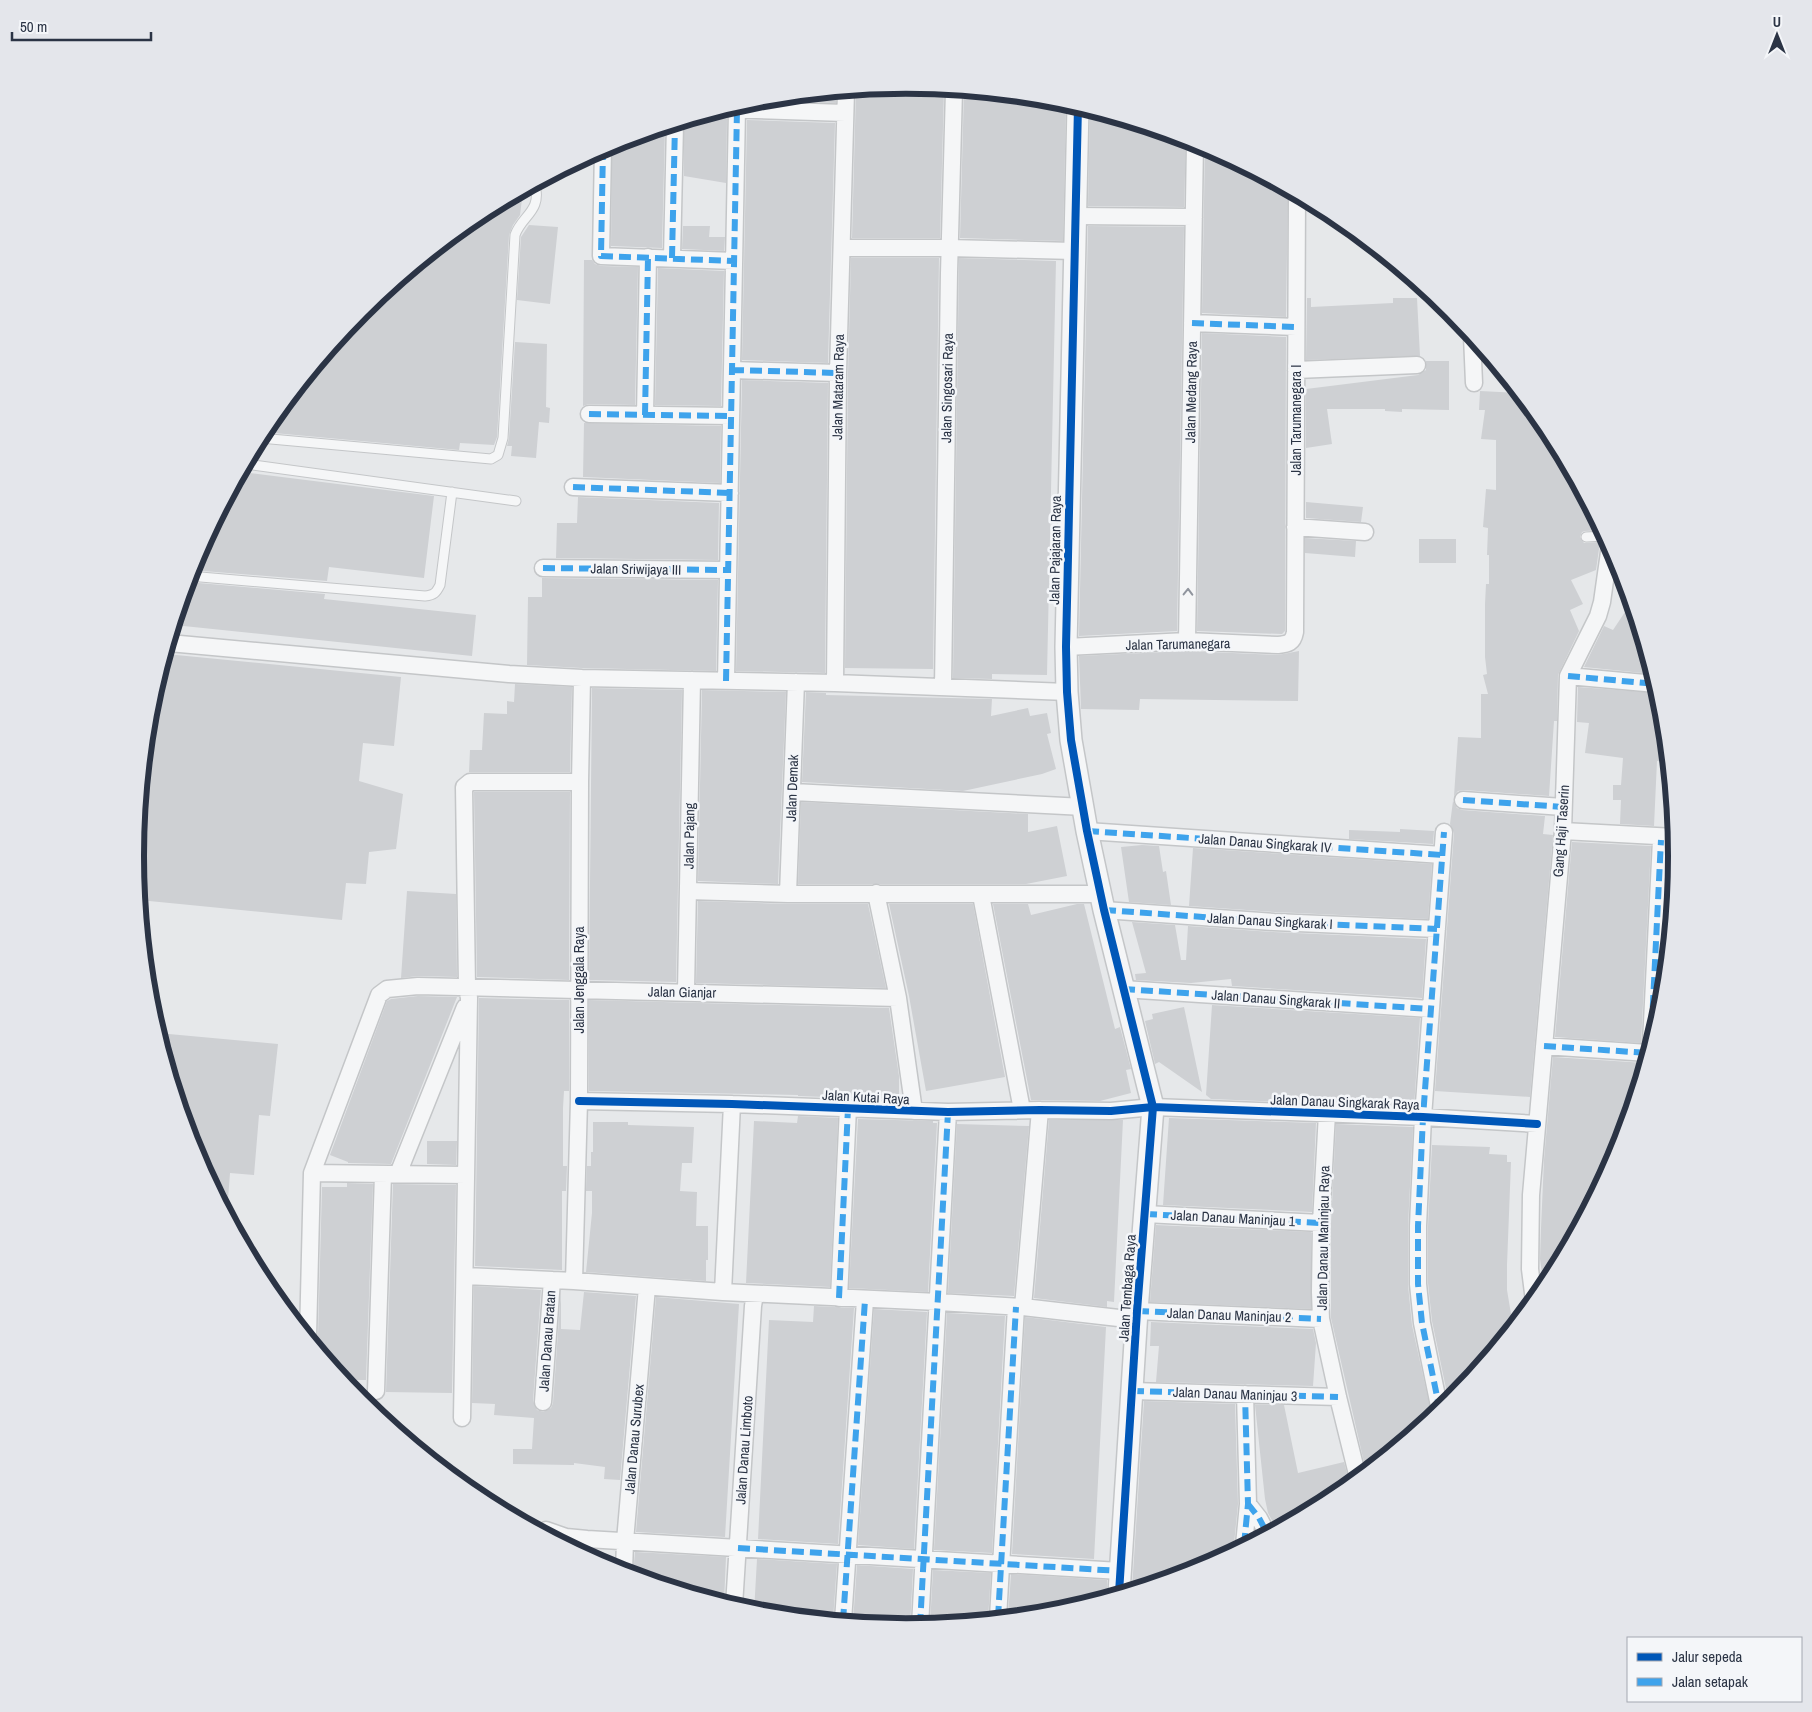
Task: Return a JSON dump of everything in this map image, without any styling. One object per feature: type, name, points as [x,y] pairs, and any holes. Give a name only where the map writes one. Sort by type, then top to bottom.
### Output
[{"type":"street","name":"Jalan Singosari Raya","points":[[943,687],[949,248],[954,95]]},
{"type":"street","name":"Jalan Mataram Raya","points":[[835,682],[838,373],[846,96]]},
{"type":"street","points":[[750,110],[845,113]]},
{"type":"street","points":[[726,681],[734,261],[731,114]]},
{"type":"street","name":"Jalan Pajajaran Raya","points":[[1078,114],[1074,216],[1066,692],[1070,740],[1087,831],[1123,989]]},
{"type":"street","points":[[672,258],[675,130]]},
{"type":"street","name":"Jalan Medang Raya","points":[[1187,641],[1195,151]]},
{"type":"street","points":[[603,157],[601,256],[734,261]]},
{"type":"street","name":"Jalan Tarumanegara I","points":[[1290,643],[1295,632],[1297,202]]},
{"type":"street","points":[[1074,216],[1194,217]]},
{"type":"street","points":[[842,248],[1074,251]]},
{"type":"street","points":[[645,415],[648,257]]},
{"type":"street","points":[[1192,323],[1296,327]]},
{"type":"street","points":[[1472,346],[1474,383]]},
{"type":"street","points":[[1296,370],[1417,365]]},
{"type":"street","points":[[732,370],[838,373]]},
{"type":"street","points":[[589,414],[731,416]]},
{"type":"street","points":[[573,487],[730,493]]},
{"type":"street","points":[[1295,527],[1365,532]]},
{"type":"street","name":"Gang Haji Taserin","points":[[1533,1290],[1530,1269],[1531,1223],[1537,1124],[1562,831],[1568,676],[1598,616],[1602,602],[1608,559]]},
{"type":"street","name":"Jalan Sriwijaya III","points":[[544,568],[728,570]]},
{"type":"street","name":"Jalan Tarumanegara","points":[[1066,648],[1187,641],[1278,645],[1290,643]]},
{"type":"street","points":[[175,643],[509,674],[582,678],[835,682],[1066,692]]},
{"type":"street","points":[[1568,676],[1648,683]]},
{"type":"street","name":"Jalan Jenggala Raya","points":[[574,1281],[578,1101],[582,678]]},
{"type":"street","name":"Jalan Pajang","points":[[686,991],[692,680]]},
{"type":"street","name":"Jalan Demak","points":[[788,894],[796,682]]},
{"type":"street","points":[[462,1418],[468,992],[464,787],[470,782],[580,782]]},
{"type":"street","points":[[792,792],[1084,807]]},
{"type":"street","points":[[1463,800],[1563,807]]},
{"type":"street","name":"Jalan Danau Singkarak IV","points":[[1087,831],[1442,855]]},
{"type":"street","points":[[1562,831],[1668,838]]},
{"type":"street","points":[[1438,1401],[1422,1322],[1418,1284],[1418,1226],[1430,1009],[1444,832]]},
{"type":"street","points":[[1654,1004],[1668,841]]},
{"type":"street","name":"Jalan Danau Singkarak I","points":[[688,891],[788,894],[981,895],[1102,902],[1274,922],[1437,929]]},
{"type":"street","points":[[876,893],[898,998],[914,1112]]},
{"type":"street","points":[[981,895],[1022,1110]]},
{"type":"street","name":"Jalan Gianjar","points":[[308,1329],[312,1173],[379,995],[387,989],[418,986],[468,992],[686,991],[898,998]]},
{"type":"street","name":"Jalan Danau Singkarak II","points":[[1123,989],[1430,1009]]},
{"type":"street","name":"Jalan Tembaga Raya","points":[[1119,1587],[1153,1107],[1123,989]]},
{"type":"street","points":[[376,1391],[390,1174],[468,992]]},
{"type":"street","points":[[1544,1046],[1642,1053]]},
{"type":"street","name":"Jalan Kutai Raya","points":[[578,1101],[732,1104],[914,1112],[1118,1110],[1153,1107]]},
{"type":"street","points":[[723,1292],[732,1104]]},
{"type":"street","name":"Jalan Danau Singkarak Raya","points":[[1153,1107],[1423,1117],[1537,1124]]},
{"type":"street","points":[[839,1298],[848,1108]]},
{"type":"street","points":[[998,1613],[1020,1307],[1040,1110]]},
{"type":"street","points":[[920,1618],[948,1112]]},
{"type":"street","name":"Jalan Danau Maninjau Raya","points":[[1327,1113],[1320,1223],[1321,1318],[1356,1471]]},
{"type":"street","points":[[312,1173],[466,1175]]},
{"type":"street","name":"Jalan Danau Maninjau 1","points":[[1145,1214],[1320,1223]]},
{"type":"street","name":"Jalan Danau Maninjau 2","points":[[465,1276],[574,1281],[864,1300],[938,1302],[1137,1316],[1321,1318]]},
{"type":"street","name":"Jalan Danau Bratan","points":[[542,1402],[552,1280]]},
{"type":"street","name":"Jalan Danau Surubex","points":[[624,1564],[647,1287]]},
{"type":"street","name":"Jalan Danau Limboto","points":[[735,1598],[755,1294]]},
{"type":"street","points":[[843,1616],[864,1300]]},
{"type":"street","name":"Jalan Danau Maninjau 3","points":[[1132,1391],[1338,1397]]},
{"type":"street","points":[[1245,1394],[1248,1504],[1245,1539]]},
{"type":"street","points":[[1248,1504],[1264,1528]]},
{"type":"street","points":[[559,1535],[566,1537],[625,1541],[1120,1571]]},
{"type":"lane","points":[[268,439],[491,460],[498,455],[503,438],[515,235],[518,228],[531,215],[536,190]]},
{"type":"lane","points":[[252,465],[516,501]]},
{"type":"lane","points":[[197,577],[431,596],[436,593],[440,585],[452,492]]},
{"type":"lane","points":[[1586,538],[1598,537]]},
{"type":"building","points":[[856,95],[944,95],[940,238],[852,238]]},
{"type":"building","points":[[964,96],[1005,100],[1066,111],[1063,241],[960,238]]},
{"type":"building","points":[[836,97],[836,103],[797,102]]},
{"type":"building","points":[[721,117],[727,119],[726,183],[684,176],[684,127]]},
{"type":"building","points":[[1090,117],[1151,134],[1186,147],[1184,207],[1088,206]]},
{"type":"building","points":[[747,120],[835,123],[828,363],[742,360]]},
{"type":"building","points":[[665,133],[662,248],[611,246],[612,153]]},
{"type":"building","points":[[1205,155],[1243,172],[1288,197],[1286,317],[1202,313]]},
{"type":"building","points":[[522,198],[520,215],[509,235],[497,437],[494,445],[460,443],[459,450],[272,433],[301,392],[333,353],[403,283],[442,251]]},
{"type":"building","points":[[529,225],[558,227],[550,304],[517,300],[521,237]]},
{"type":"building","points":[[683,226],[710,226],[709,237],[725,237],[724,251],[682,249]]},
{"type":"building","points":[[1088,226],[1184,227],[1177,631],[1079,636]]},
{"type":"building","points":[[851,258],[939,258],[933,669],[845,668]]},
{"type":"building","points":[[959,258],[1056,261],[1047,675],[992,674],[992,679],[953,678]]},
{"type":"building","points":[[584,260],[592,260],[595,264],[601,266],[638,267],[635,405],[589,404],[583,406]]},
{"type":"building","points":[[658,268],[724,271],[721,406],[655,405]]},
{"type":"building","points":[[1307,298],[1311,298],[1311,307],[1393,303],[1393,298],[1417,298],[1420,356],[1306,360]]},
{"type":"building","points":[[1202,333],[1286,337],[1285,631],[1282,634],[1197,631]]},
{"type":"building","points":[[515,342],[547,344],[546,407],[550,408],[549,423],[539,422],[536,458],[511,456],[512,446],[507,446]]},
{"type":"building","points":[[1426,361],[1449,361],[1449,410],[1402,409],[1402,412],[1385,411],[1385,409],[1327,409],[1332,444],[1306,448],[1306,389],[1418,375],[1426,370]]},
{"type":"building","points":[[742,380],[828,383],[825,673],[736,671]]},
{"type":"building","points":[[1480,391],[1511,393],[1540,433],[1566,475],[1587,514],[1587,519],[1590,519],[1595,530],[1582,532],[1580,537],[1584,543],[1600,542],[1596,570],[1571,580],[1583,604],[1570,610],[1579,631],[1558,675],[1557,721],[1554,721],[1549,796],[1464,790],[1458,791],[1454,796],[1458,737],[1481,738],[1481,694],[1488,694],[1483,675],[1487,674],[1485,657],[1485,604],[1486,584],[1489,584],[1489,555],[1487,555],[1488,528],[1483,527],[1486,489],[1496,490],[1496,440],[1481,439],[1485,410],[1479,410]]},
{"type":"building","points":[[584,423],[721,426],[720,483],[583,477]]},
{"type":"building","points":[[247,473],[434,496],[424,578],[329,567],[327,581],[199,571],[222,519]]},
{"type":"building","points":[[578,497],[719,503],[718,560],[556,558],[557,523],[577,523]]},
{"type":"building","points":[[1306,502],[1363,507],[1361,522],[1306,518]]},
{"type":"building","points":[[1305,538],[1356,541],[1355,557],[1305,553]]},
{"type":"building","points":[[1419,539],[1456,539],[1456,563],[1419,563]]},
{"type":"building","points":[[542,578],[718,580],[716,671],[527,665],[528,597],[542,597]]},
{"type":"building","points":[[195,583],[325,594],[324,599],[476,615],[472,656],[180,626]]},
{"type":"building","points":[[1627,609],[1646,673],[1584,667],[1604,626],[1613,630]]},
{"type":"building","points":[[1187,651],[1278,655],[1299,651],[1298,701],[1140,699],[1139,710],[1081,709],[1079,656]]},
{"type":"building","points":[[171,655],[401,677],[394,746],[363,743],[359,781],[403,794],[396,849],[369,852],[366,884],[346,883],[342,920],[145,901],[145,806],[150,757],[158,707]]},
{"type":"building","points":[[515,684],[572,687],[570,772],[469,772],[470,750],[482,750],[484,713],[507,714],[507,701],[514,702]]},
{"type":"building","points":[[1578,687],[1650,692],[1662,761],[1657,761],[1654,826],[1620,824],[1621,800],[1613,800],[1613,785],[1621,785],[1623,758],[1585,753],[1589,723],[1577,722]]},
{"type":"building","points":[[592,688],[682,690],[676,982],[589,980]]},
{"type":"building","points":[[702,690],[786,692],[778,884],[698,881]]},
{"type":"building","points":[[806,692],[826,693],[826,695],[992,699],[991,716],[1028,708],[1030,716],[1047,713],[1051,733],[1047,734],[1056,769],[1042,774],[963,791],[802,782]]},
{"type":"building","points":[[474,792],[570,792],[569,980],[477,977]]},
{"type":"building","points":[[1453,801],[1457,808],[1462,810],[1545,816],[1543,834],[1553,835],[1530,1097],[1435,1091],[1454,833],[1450,824]]},
{"type":"building","points":[[801,802],[1028,814],[1028,832],[1057,826],[1067,876],[1026,884],[798,884]]},
{"type":"building","points":[[1400,829],[1434,831],[1433,844],[1349,839],[1349,830],[1400,832]]},
{"type":"building","points":[[1572,842],[1651,846],[1641,1043],[1555,1037]]},
{"type":"building","points":[[1159,846],[1163,872],[1166,871],[1171,905],[1129,902],[1121,847]]},
{"type":"building","points":[[1193,848],[1432,864],[1428,919],[1189,906]]},
{"type":"building","points":[[407,891],[456,894],[457,977],[418,976],[401,978]]},
{"type":"building","points":[[698,901],[868,904],[886,988],[696,983]]},
{"type":"building","points":[[889,904],[973,904],[1005,1077],[926,1091],[909,996]]},
{"type":"building","points":[[993,904],[1028,904],[1031,915],[1084,904],[1115,1029],[1120,1027],[1131,1069],[1126,1070],[1131,1093],[1100,1101],[1031,1100]]},
{"type":"building","points":[[1132,922],[1175,925],[1181,960],[1186,960],[1188,926],[1426,939],[1422,998],[1232,986],[1231,979],[1191,983],[1136,980],[1135,974],[1146,973]]},
{"type":"building","points":[[418,996],[457,997],[391,1164],[348,1163],[330,1155],[387,1001]]},
{"type":"building","points":[[479,998],[569,1000],[569,1091],[564,1091],[563,1108],[563,1166],[567,1166],[566,1191],[562,1191],[562,1270],[475,1266]]},
{"type":"building","points":[[589,1000],[889,1008],[899,1076],[899,1096],[879,1099],[798,1095],[589,1091]]},
{"type":"building","points":[[1212,1005],[1420,1018],[1414,1107],[1211,1099],[1206,1095]]},
{"type":"building","points":[[1184,1007],[1202,1092],[1159,1062],[1155,1064],[1145,1021],[1153,1019],[1152,1014]]},
{"type":"building","points":[[165,1034],[278,1044],[270,1116],[259,1115],[254,1175],[230,1173],[228,1203],[202,1148],[184,1101]]},
{"type":"building","points":[[1553,1057],[1639,1063],[1628,1101],[1590,1193],[1542,1275],[1540,1259],[1544,1160]]},
{"type":"building","points":[[798,1116],[838,1118],[830,1287],[746,1283],[754,1121],[797,1123]]},
{"type":"building","points":[[1169,1118],[1316,1123],[1312,1212],[1163,1205]]},
{"type":"building","points":[[858,1119],[933,1121],[933,1123],[937,1123],[928,1292],[849,1288]]},
{"type":"building","points":[[1049,1120],[1123,1120],[1114,1302],[1107,1301],[1107,1307],[1034,1298]]},
{"type":"building","points":[[593,1122],[628,1122],[628,1125],[694,1127],[692,1163],[682,1163],[680,1191],[697,1192],[696,1226],[708,1226],[706,1281],[586,1272],[592,1213],[592,1191],[586,1191],[587,1166],[591,1166],[591,1152],[593,1152]]},
{"type":"building","points":[[957,1124],[1029,1126],[1014,1296],[948,1293]]},
{"type":"building","points":[[1336,1124],[1413,1127],[1408,1226],[1408,1285],[1412,1325],[1430,1409],[1409,1429],[1365,1465],[1331,1318],[1331,1223]]},
{"type":"building","points":[[427,1141],[457,1141],[456,1165],[427,1164]]},
{"type":"building","points":[[1432,1145],[1490,1147],[1489,1154],[1507,1155],[1507,1162],[1511,1162],[1507,1290],[1512,1319],[1479,1359],[1447,1393],[1432,1321],[1428,1283],[1428,1226]]},
{"type":"building","points":[[347,1183],[373,1184],[366,1380],[353,1380],[344,1370],[344,1366],[340,1366],[317,1339],[322,1187],[347,1187]]},
{"type":"building","points":[[393,1184],[456,1185],[452,1393],[386,1392]]},
{"type":"building","points":[[1156,1225],[1311,1232],[1311,1309],[1150,1302]]},
{"type":"building","points":[[474,1286],[541,1290],[533,1401],[537,1410],[543,1412],[551,1408],[553,1403],[561,1290],[561,1329],[580,1330],[584,1292],[636,1296],[620,1480],[604,1479],[605,1467],[574,1463],[574,1465],[513,1464],[513,1449],[532,1449],[534,1418],[494,1415],[495,1404],[472,1403]]},
{"type":"building","points":[[656,1297],[739,1304],[725,1537],[636,1532]]},
{"type":"building","points":[[814,1306],[854,1308],[838,1544],[758,1539],[769,1320],[813,1322]]},
{"type":"building","points":[[874,1309],[927,1312],[914,1549],[858,1545]]},
{"type":"building","points":[[947,1313],[1005,1316],[992,1553],[934,1550]]},
{"type":"building","points":[[1025,1317],[1106,1327],[1094,1559],[1012,1554]]},
{"type":"building","points":[[1151,1322],[1313,1329],[1316,1343],[1313,1386],[1156,1382],[1159,1346],[1150,1346]]},
{"type":"building","points":[[1144,1401],[1235,1404],[1238,1504],[1234,1544],[1198,1560],[1132,1583]]},
{"type":"building","points":[[1255,1405],[1284,1405],[1298,1473],[1344,1462],[1348,1477],[1274,1523],[1268,1513]]},
{"type":"building","points":[[635,1552],[726,1557],[724,1596],[661,1578],[634,1568]]},
{"type":"building","points":[[757,1559],[837,1564],[833,1615],[754,1603]]},
{"type":"building","points":[[857,1565],[913,1569],[910,1618],[853,1617]]},
{"type":"building","points":[[933,1570],[991,1573],[988,1614],[930,1618]]},
{"type":"building","points":[[1011,1574],[1107,1580],[1107,1591],[1055,1604],[1008,1611]]},
{"type":"marked path","points":[[726,681],[737,113]]},
{"type":"marked path","points":[[672,258],[675,130]]},
{"type":"marked path","points":[[603,157],[601,256],[734,261]]},
{"type":"marked path","points":[[645,415],[648,257]]},
{"type":"marked path","points":[[1192,323],[1296,327]]},
{"type":"marked path","points":[[732,370],[838,373]]},
{"type":"marked path","points":[[589,414],[731,416]]},
{"type":"marked path","points":[[573,487],[730,493]]},
{"type":"marked path","points":[[543,568],[728,570]]},
{"type":"marked path","points":[[1568,676],[1648,683]]},
{"type":"marked path","points":[[1463,800],[1563,807]]},
{"type":"marked path","points":[[1087,831],[1442,855]]},
{"type":"marked path","points":[[1438,1402],[1422,1323],[1418,1284],[1418,1226],[1423,1117],[1444,832]]},
{"type":"marked path","points":[[1653,1011],[1661,840]]},
{"type":"marked path","points":[[1104,910],[1274,922],[1437,929]]},
{"type":"marked path","points":[[1123,989],[1430,1009]]},
{"type":"marked path","points":[[1544,1046],[1642,1053]]},
{"type":"marked path","points":[[839,1298],[848,1108]]},
{"type":"marked path","points":[[920,1618],[948,1112]]},
{"type":"marked path","points":[[1145,1214],[1321,1223]]},
{"type":"marked path","points":[[843,1616],[865,1300]]},
{"type":"marked path","points":[[998,1613],[1016,1307]]},
{"type":"marked path","points":[[1137,1311],[1321,1319]]},
{"type":"marked path","points":[[1132,1391],[1338,1397]]},
{"type":"marked path","points":[[1245,1394],[1248,1504],[1245,1539]]},
{"type":"marked path","points":[[1248,1504],[1264,1528]]},
{"type":"marked path","points":[[738,1548],[1120,1571]]},
{"type":"cycle path","points":[[1078,114],[1066,647],[1067,692],[1071,740],[1087,831],[1104,910],[1153,1107],[1137,1311],[1119,1587]]},
{"type":"cycle path","points":[[579,1101],[732,1104],[948,1112],[1111,1111],[1153,1107],[1423,1117],[1537,1124]]}]
